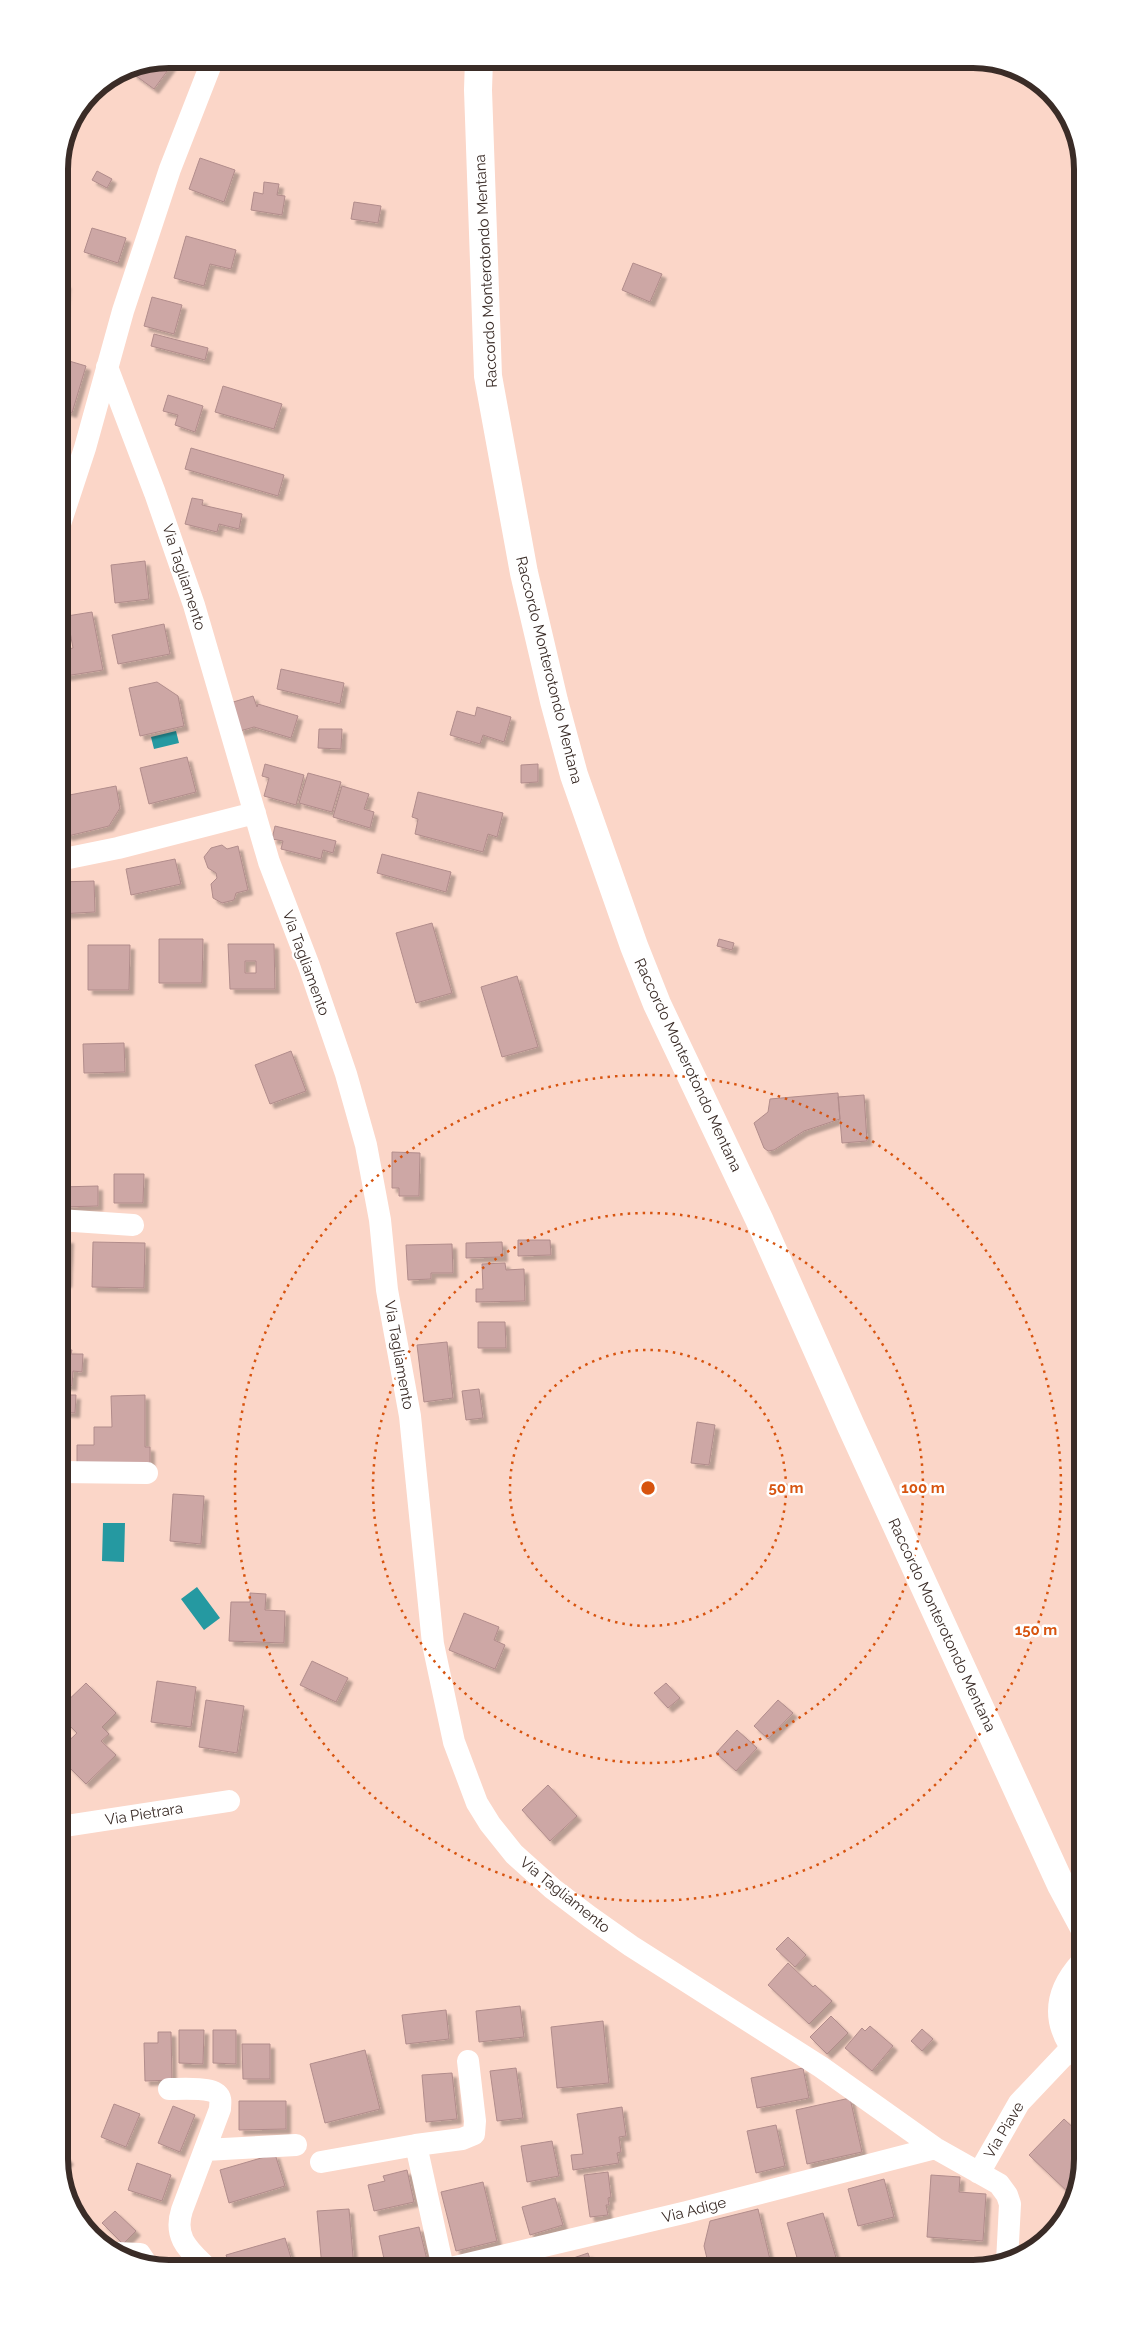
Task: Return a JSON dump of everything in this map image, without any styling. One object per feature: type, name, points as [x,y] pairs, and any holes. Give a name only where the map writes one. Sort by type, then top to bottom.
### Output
[{"type":"main road","name":"Raccordo Monterotondo Mentana","points":[[479,68],[488,376],[524,573],[554,701],[576,782],[634,946],[665,1022],[759,1219],[851,1426],[1061,1886],[1074,1910]]},
{"type":"main road","points":[[1074,1976],[1064,1994],[1061,2012],[1064,2030],[1074,2046]]},
{"type":"street","points":[[68,500],[85,448],[123,311],[167,179],[210,68]]},
{"type":"street","name":"Via Tagliamento","points":[[107,367],[155,493],[191,597],[269,862],[309,966],[346,1074],[366,1145],[380,1220],[387,1290],[410,1416],[433,1644],[454,1742],[477,1803],[490,1824],[514,1854],[584,1913],[631,1946],[820,2066],[935,2148],[998,2184],[1009,2199],[1010,2228],[1008,2253]]},
{"type":"street","points":[[68,858],[255,814]]},
{"type":"street","points":[[68,1221],[133,1225]]},
{"type":"street","points":[[68,1472],[147,1473]]},
{"type":"street","name":"Via Pietrara","points":[[68,1825],[229,1801]]},
{"type":"street","name":"Via Piave","points":[[979,2173],[1019,2103],[1074,2055]]},
{"type":"street","points":[[321,2162],[467,2138],[474,2134],[476,2121],[468,2061]]},
{"type":"street","points":[[169,2089],[210,2091],[218,2094],[220,2098],[220,2109],[182,2210],[178,2226],[184,2243],[199,2259]]},
{"type":"street","points":[[205,2150],[296,2145]]},
{"type":"street","points":[[416,2145],[441,2259]]},
{"type":"street","name":"Via Adige","points":[[487,2259],[687,2212],[935,2148]]},
{"type":"water","points":[[176,731],[179,743],[154,749],[151,737]]},
{"type":"water","points":[[103,1523],[125,1523],[124,1562],[102,1561]]},
{"type":"water","points":[[197,1587],[220,1618],[204,1630],[181,1599]]},
{"type":"building","points":[[169,68],[154,89],[133,74],[149,69]]},
{"type":"building","points":[[200,158],[235,170],[224,202],[189,189]]},
{"type":"building","points":[[97,171],[112,179],[107,188],[92,180]]},
{"type":"building","points":[[264,182],[279,184],[277,195],[285,196],[282,215],[251,210],[254,192],[263,194]]},
{"type":"building","points":[[354,202],[381,206],[378,223],[351,219]]},
{"type":"building","points":[[92,228],[126,238],[118,263],[84,252]]},
{"type":"building","points":[[186,236],[236,250],[231,269],[210,264],[204,286],[174,278]]},
{"type":"building","points":[[633,263],[662,274],[650,302],[622,290]]},
{"type":"building","points":[[152,297],[182,305],[174,334],[144,326]]},
{"type":"building","points":[[154,334],[208,348],[205,360],[151,346]]},
{"type":"building","points":[[68,361],[86,366],[72,413],[68,412]]},
{"type":"building","points":[[223,386],[282,404],[274,429],[215,412]]},
{"type":"building","points":[[168,395],[203,406],[195,432],[175,425],[178,415],[163,411]]},
{"type":"building","points":[[191,448],[284,475],[278,496],[185,469]]},
{"type":"building","points":[[192,498],[203,500],[202,505],[242,514],[239,529],[219,524],[217,532],[185,524]]},
{"type":"building","points":[[145,561],[149,599],[115,603],[111,565]]},
{"type":"building","points":[[92,612],[103,670],[68,676],[68,649],[73,648],[68,616]]},
{"type":"building","points":[[164,624],[170,654],[118,664],[112,635]]},
{"type":"building","points":[[281,669],[344,683],[340,704],[277,689]]},
{"type":"building","points":[[157,682],[178,696],[184,726],[140,736],[129,688]]},
{"type":"building","points":[[253,696],[257,707],[258,704],[298,716],[291,738],[254,727],[240,731],[230,703]]},
{"type":"building","points":[[477,707],[511,717],[504,742],[483,735],[480,744],[450,735],[457,711],[475,716]]},
{"type":"building","points":[[319,729],[342,729],[341,749],[318,748]]},
{"type":"building","points":[[187,757],[196,792],[149,804],[140,768]]},
{"type":"building","points":[[265,764],[304,775],[296,805],[264,796],[269,778],[262,776]]},
{"type":"building","points":[[538,764],[538,782],[521,783],[521,765]]},
{"type":"building","points":[[308,773],[341,782],[332,812],[299,803]]},
{"type":"building","points":[[116,786],[120,808],[109,826],[68,836],[68,795]]},
{"type":"building","points":[[342,786],[369,794],[364,809],[374,812],[370,828],[333,817]]},
{"type":"building","points":[[418,792],[503,813],[497,837],[488,834],[483,852],[415,834],[418,819],[412,817]]},
{"type":"building","points":[[275,826],[336,841],[333,853],[323,850],[321,859],[281,849],[283,841],[272,839]]},
{"type":"building","points":[[222,845],[227,849],[238,846],[248,890],[236,893],[234,900],[222,903],[213,898],[211,884],[217,878],[216,873],[208,868],[204,857],[211,848]]},
{"type":"building","points":[[382,854],[451,872],[446,892],[377,873]]},
{"type":"building","points":[[175,859],[181,884],[131,895],[126,869]]},
{"type":"building","points":[[94,881],[95,912],[68,914],[68,882]]},
{"type":"building","points":[[432,923],[452,993],[416,1003],[396,933]]},
{"type":"building","points":[[159,939],[203,939],[202,983],[159,983]]},
{"type":"building","points":[[719,939],[734,943],[732,950],[717,946]]},
{"type":"building","points":[[228,944],[274,944],[275,989],[230,989]],"holes":[[[245,961],[256,961],[256,973],[245,973]]]},
{"type":"building","points":[[88,945],[130,945],[129,990],[88,990]]},
{"type":"building","points":[[517,976],[538,1047],[502,1057],[481,987]]},
{"type":"building","points":[[124,1043],[125,1072],[84,1073],[83,1044]]},
{"type":"building","points":[[291,1051],[306,1091],[270,1104],[255,1065]]},
{"type":"building","points":[[838,1093],[840,1119],[804,1131],[774,1150],[768,1151],[764,1148],[754,1123],[768,1112],[770,1099]]},
{"type":"building","points":[[864,1095],[867,1141],[842,1143],[838,1097]]},
{"type":"building","points":[[392,1152],[420,1153],[419,1196],[399,1196],[399,1188],[392,1188]]},
{"type":"building","points":[[114,1174],[144,1174],[143,1203],[114,1203]]},
{"type":"building","points":[[98,1186],[98,1206],[68,1207],[68,1187]]},
{"type":"building","points":[[518,1240],[550,1240],[551,1255],[518,1256]]},
{"type":"building","points":[[93,1242],[145,1243],[144,1288],[92,1287]]},
{"type":"building","points":[[502,1242],[503,1257],[466,1258],[466,1243]]},
{"type":"building","points":[[452,1244],[453,1273],[431,1273],[431,1279],[408,1280],[406,1245]]},
{"type":"building","points":[[505,1263],[506,1270],[524,1269],[525,1301],[476,1302],[476,1289],[483,1289],[482,1264]]},
{"type":"building","points":[[478,1322],[505,1322],[506,1348],[478,1348]]},
{"type":"building","points":[[447,1342],[453,1398],[424,1402],[417,1345]]},
{"type":"building","points":[[68,1350],[72,1350],[71,1354],[83,1354],[82,1372],[73,1371],[72,1386],[68,1386]]},
{"type":"building","points":[[479,1389],[483,1418],[466,1420],[462,1391]]},
{"type":"building","points":[[68,1395],[76,1395],[75,1413],[68,1413]]},
{"type":"building","points":[[145,1395],[145,1447],[150,1447],[150,1463],[77,1463],[77,1445],[94,1445],[94,1427],[112,1427],[111,1396]]},
{"type":"building","points":[[697,1422],[715,1425],[709,1465],[691,1463]]},
{"type":"building","points":[[173,1494],[204,1496],[201,1544],[170,1541]]},
{"type":"building","points":[[250,1593],[266,1594],[265,1610],[285,1611],[284,1643],[229,1641],[231,1602],[250,1602]]},
{"type":"building","points":[[464,1613],[499,1627],[494,1640],[505,1645],[495,1669],[449,1650]]},
{"type":"building","points":[[312,1661],[348,1678],[336,1702],[300,1685]]},
{"type":"building","points":[[157,1681],[196,1687],[191,1727],[151,1722]]},
{"type":"building","points":[[86,1683],[116,1713],[102,1727],[109,1734],[101,1741],[116,1755],[86,1784],[68,1766],[68,1742],[77,1733],[68,1724],[68,1700]]},
{"type":"building","points":[[666,1683],[680,1698],[668,1708],[654,1693]]},
{"type":"building","points":[[206,1700],[244,1706],[237,1753],[199,1747]]},
{"type":"building","points":[[778,1700],[793,1713],[768,1739],[754,1726]]},
{"type":"building","points":[[737,1730],[757,1748],[736,1771],[716,1753]]},
{"type":"building","points":[[548,1785],[577,1816],[550,1841],[522,1810]]},
{"type":"building","points":[[788,1937],[806,1955],[795,1967],[776,1949]]},
{"type":"building","points":[[788,1963],[813,1987],[815,1985],[832,2001],[809,2024],[768,1985]]},
{"type":"building","points":[[520,2006],[524,2037],[479,2042],[476,2011]]},
{"type":"building","points":[[446,2010],[449,2039],[406,2044],[402,2015]]},
{"type":"building","points":[[831,2016],[848,2033],[827,2054],[810,2037]]},
{"type":"building","points":[[603,2021],[609,2083],[557,2088],[551,2027]]},
{"type":"building","points":[[870,2026],[893,2046],[872,2071],[845,2048],[862,2028],[865,2031]]},
{"type":"building","points":[[922,2029],[933,2039],[922,2051],[911,2041]]},
{"type":"building","points":[[179,2030],[204,2030],[203,2064],[179,2063]]},
{"type":"building","points":[[213,2030],[236,2030],[236,2064],[213,2063]]},
{"type":"building","points":[[158,2032],[171,2032],[172,2080],[145,2081],[144,2043],[158,2043]]},
{"type":"building","points":[[242,2044],[270,2044],[270,2079],[243,2079]]},
{"type":"building","points":[[365,2050],[380,2109],[325,2123],[310,2064]]},
{"type":"building","points":[[516,2068],[523,2118],[497,2121],[490,2071]]},
{"type":"building","points":[[803,2068],[809,2098],[757,2108],[751,2078]]},
{"type":"building","points":[[452,2073],[457,2119],[426,2122],[422,2075]]},
{"type":"building","points":[[850,2098],[862,2152],[807,2164],[796,2110]]},
{"type":"building","points":[[239,2101],[286,2101],[286,2129],[239,2130]]},
{"type":"building","points":[[114,2104],[140,2114],[126,2147],[101,2137]]},
{"type":"building","points":[[173,2106],[195,2115],[180,2152],[158,2143]]},
{"type":"building","points":[[622,2107],[626,2136],[619,2137],[621,2152],[617,2153],[619,2163],[573,2170],[571,2155],[583,2154],[577,2114]]},
{"type":"building","points":[[1064,2119],[1074,2128],[1073,2178],[1068,2193],[1029,2155]]},
{"type":"building","points":[[776,2125],[785,2166],[756,2173],[747,2131]]},
{"type":"building","points":[[552,2141],[559,2176],[527,2182],[521,2146]]},
{"type":"building","points":[[275,2154],[285,2186],[229,2203],[220,2170]]},
{"type":"building","points":[[137,2163],[171,2175],[162,2201],[128,2190]]},
{"type":"building","points":[[407,2170],[414,2202],[374,2211],[368,2185],[385,2181],[383,2176]]},
{"type":"building","points":[[608,2172],[611,2197],[608,2198],[609,2205],[606,2205],[608,2215],[590,2217],[584,2175]]},
{"type":"building","points":[[931,2175],[960,2177],[959,2192],[986,2194],[983,2241],[927,2237]]},
{"type":"building","points":[[884,2179],[894,2217],[858,2226],[848,2189]]},
{"type":"building","points":[[483,2182],[497,2241],[456,2251],[441,2192]]},
{"type":"building","points":[[555,2198],[563,2225],[530,2235],[522,2207]]},
{"type":"building","points":[[349,2209],[353,2259],[321,2259],[317,2211]]},
{"type":"building","points":[[758,2209],[770,2260],[707,2260],[704,2246],[710,2221]]},
{"type":"building","points":[[115,2211],[136,2231],[123,2244],[102,2223]]},
{"type":"building","points":[[823,2213],[837,2260],[798,2260],[787,2223]]},
{"type":"building","points":[[419,2227],[427,2259],[384,2259],[379,2236]]},
{"type":"building","points":[[285,2238],[291,2259],[227,2259],[226,2255]]},
{"type":"building","points":[[588,2253],[590,2260],[569,2260]]}]
